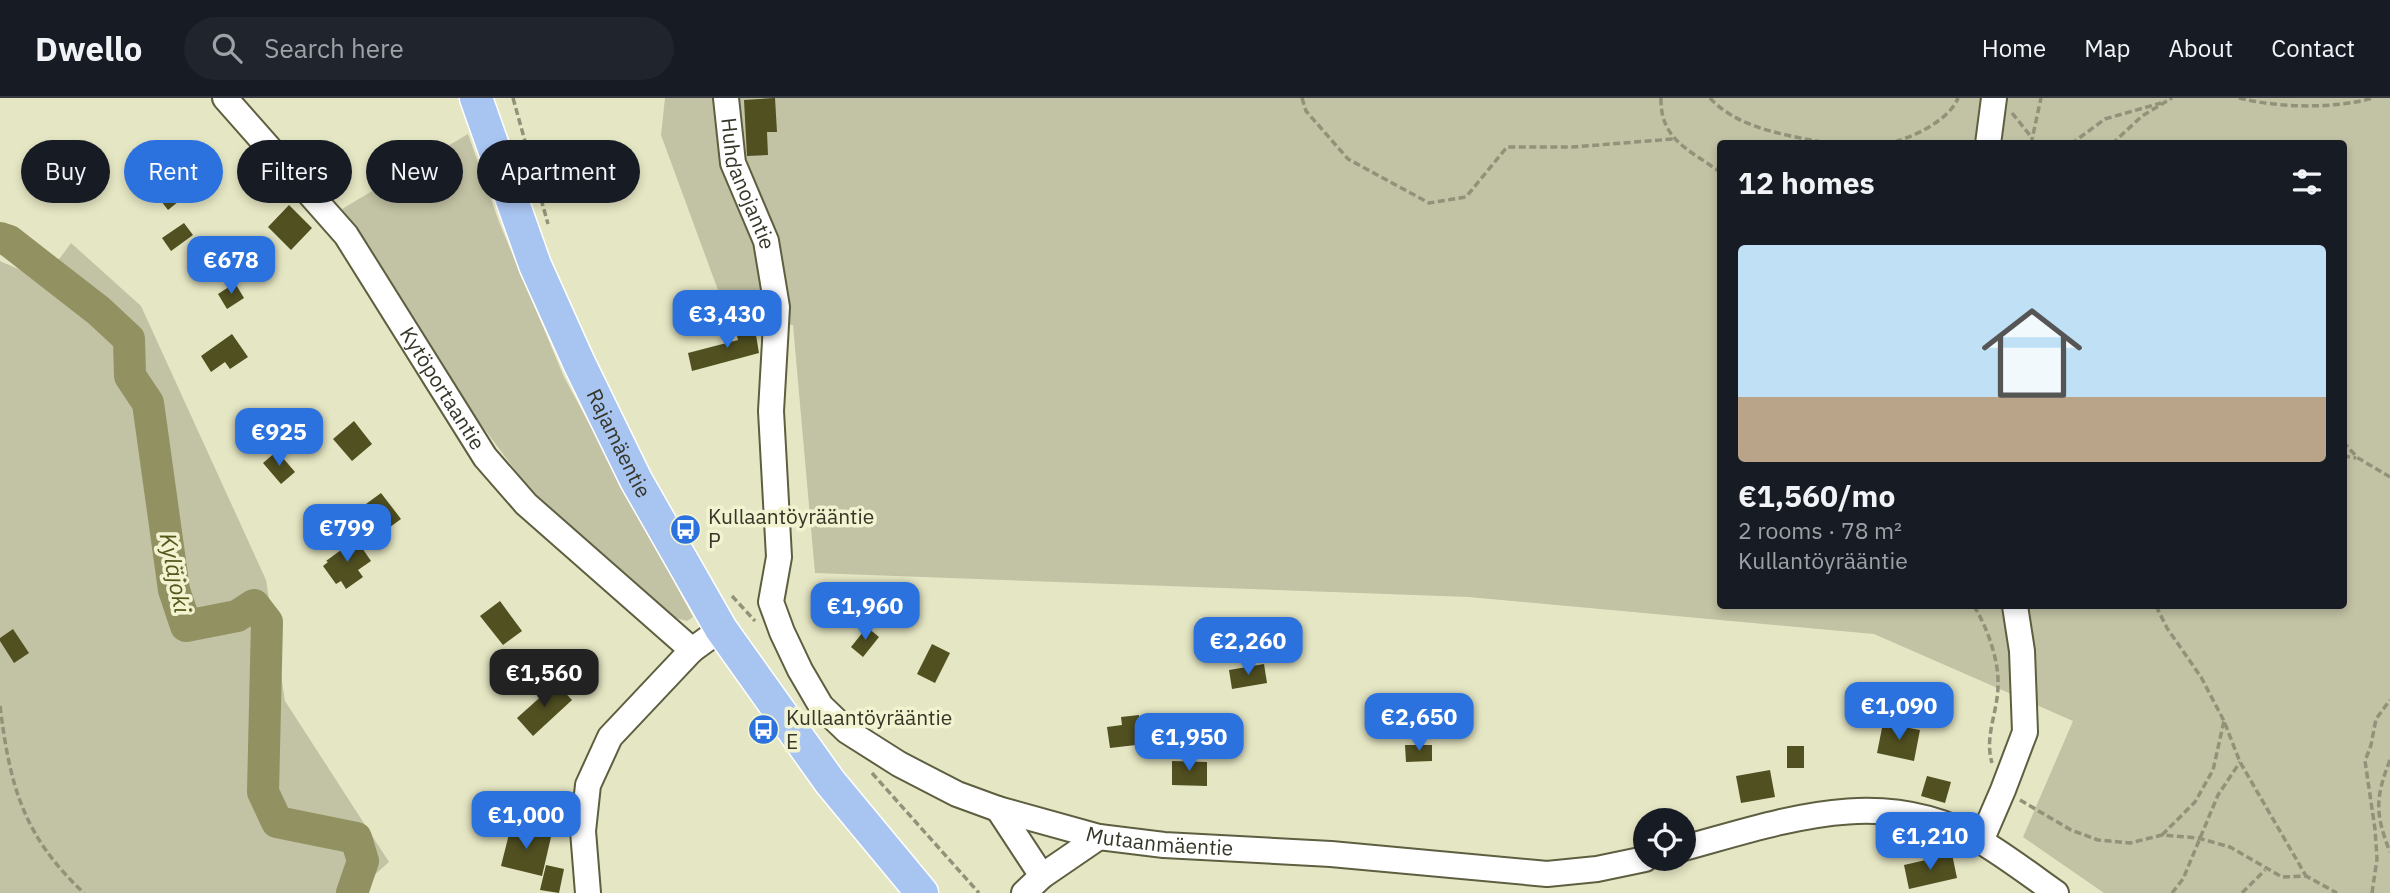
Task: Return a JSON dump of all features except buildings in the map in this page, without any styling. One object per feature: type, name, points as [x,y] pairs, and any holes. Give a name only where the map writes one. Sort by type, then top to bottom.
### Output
[{"type":"main road","name":"Rajamäentie","points":[[476,98],[536,265],[579,363],[636,480],[721,629],[830,782],[922,893]]},
{"type":"street","name":"Kytöportaantie","points":[[225,98],[346,235],[485,457],[526,504],[692,649]]},
{"type":"street","name":"Huhdanojantie","points":[[726,98],[733,163],[766,241],[777,307],[771,411],[779,557],[771,602]]},
{"type":"street","points":[[1988,140],[2001,103]]},
{"type":"street","name":"Mutaanmäentie","points":[[771,602],[791,651],[821,706],[847,731],[899,764],[957,794],[999,809],[1099,837],[1164,845],[1331,854],[1547,874],[1597,869],[1633,862]]},
{"type":"street","points":[[1981,841],[2025,732],[2022,651],[2015,609]]},
{"type":"street","points":[[588,893],[583,831],[588,785],[610,737],[692,649],[721,629]]},
{"type":"street","points":[[999,809],[1033,884],[1099,837]]},
{"type":"street","points":[[1696,845],[1804,816],[1857,810],[1903,813],[1945,824],[1981,841],[2056,893]]},
{"type":"path","points":[[513,98],[551,233]]},
{"type":"path","points":[[1302,98],[1306,111],[1348,159],[1429,203],[1466,197],[1507,147],[1573,147],[1673,139]]},
{"type":"path","points":[[1661,98],[1663,123],[1673,139],[1717,170]]},
{"type":"path","points":[[1710,98],[1734,115],[1759,127],[1815,140]]},
{"type":"path","points":[[1897,140],[1922,132],[1955,106],[1958,98]]},
{"type":"path","points":[[2032,140],[2042,98]]},
{"type":"path","points":[[2076,140],[2105,119],[2172,98]]},
{"type":"path","points":[[2239,98],[2260,103],[2349,104],[2373,98]]},
{"type":"path","points":[[2001,103],[2031,140]]},
{"type":"path","points":[[2116,140],[2161,103]]},
{"type":"path","points":[[2347,446],[2358,458],[2390,477]]},
{"type":"path","points":[[2347,457],[2358,458]]},
{"type":"path","points":[[730,594],[757,623]]},
{"type":"path","points":[[1976,609],[1993,654],[1997,674],[1998,685],[1989,750],[1990,760],[2003,790],[2071,830],[2098,840],[2130,843],[2162,835],[2198,838],[2230,848],[2281,877],[2306,876],[2337,893]]},
{"type":"path","points":[[2157,609],[2166,628],[2201,677],[2224,721],[2240,762],[2306,876]]},
{"type":"path","points":[[721,629],[749,614]]},
{"type":"path","points":[[2372,893],[2376,849],[2365,761],[2376,719],[2390,700]]},
{"type":"path","points":[[0,706],[10,771],[19,803],[39,843],[63,873],[84,893]]},
{"type":"path","points":[[2162,835],[2195,802],[2213,770],[2224,721]]},
{"type":"path","points":[[2390,760],[2378,796],[2381,828],[2390,852]]},
{"type":"path","points":[[2172,893],[2183,879],[2218,794],[2240,762]]},
{"type":"path","points":[[869,770],[979,893]]},
{"type":"path","points":[[2242,893],[2266,870]]},
{"type":"green space","points":[[665,98],[2390,98],[2390,893],[2104,893],[2023,837],[2073,721],[1874,634],[1469,597],[815,573],[793,325],[729,320],[661,135]]},
{"type":"green space","points":[[468,134],[477,160],[477,203],[492,203],[564,377],[693,617],[687,621],[672,617],[565,526],[524,482],[468,407],[342,209],[366,195],[366,203],[463,203],[463,140],[458,140]]},
{"type":"green space","points":[[71,243],[141,306],[266,580],[285,701],[389,862],[354,893],[0,893],[0,261],[32,275],[60,258]]},
{"type":"waterway","name":"Kyläjoki","points":[[0,238],[9,241],[99,311],[129,339],[130,376],[148,403],[174,590],[186,626],[237,616],[254,605],[267,622],[263,792],[277,822],[356,838],[363,861],[352,893]]},
{"type":"place","name":"Kullaantöyrääntie P","points":[[685,529]]},
{"type":"place","name":"Kullaantöyrääntie E","points":[[763,730]]}]
